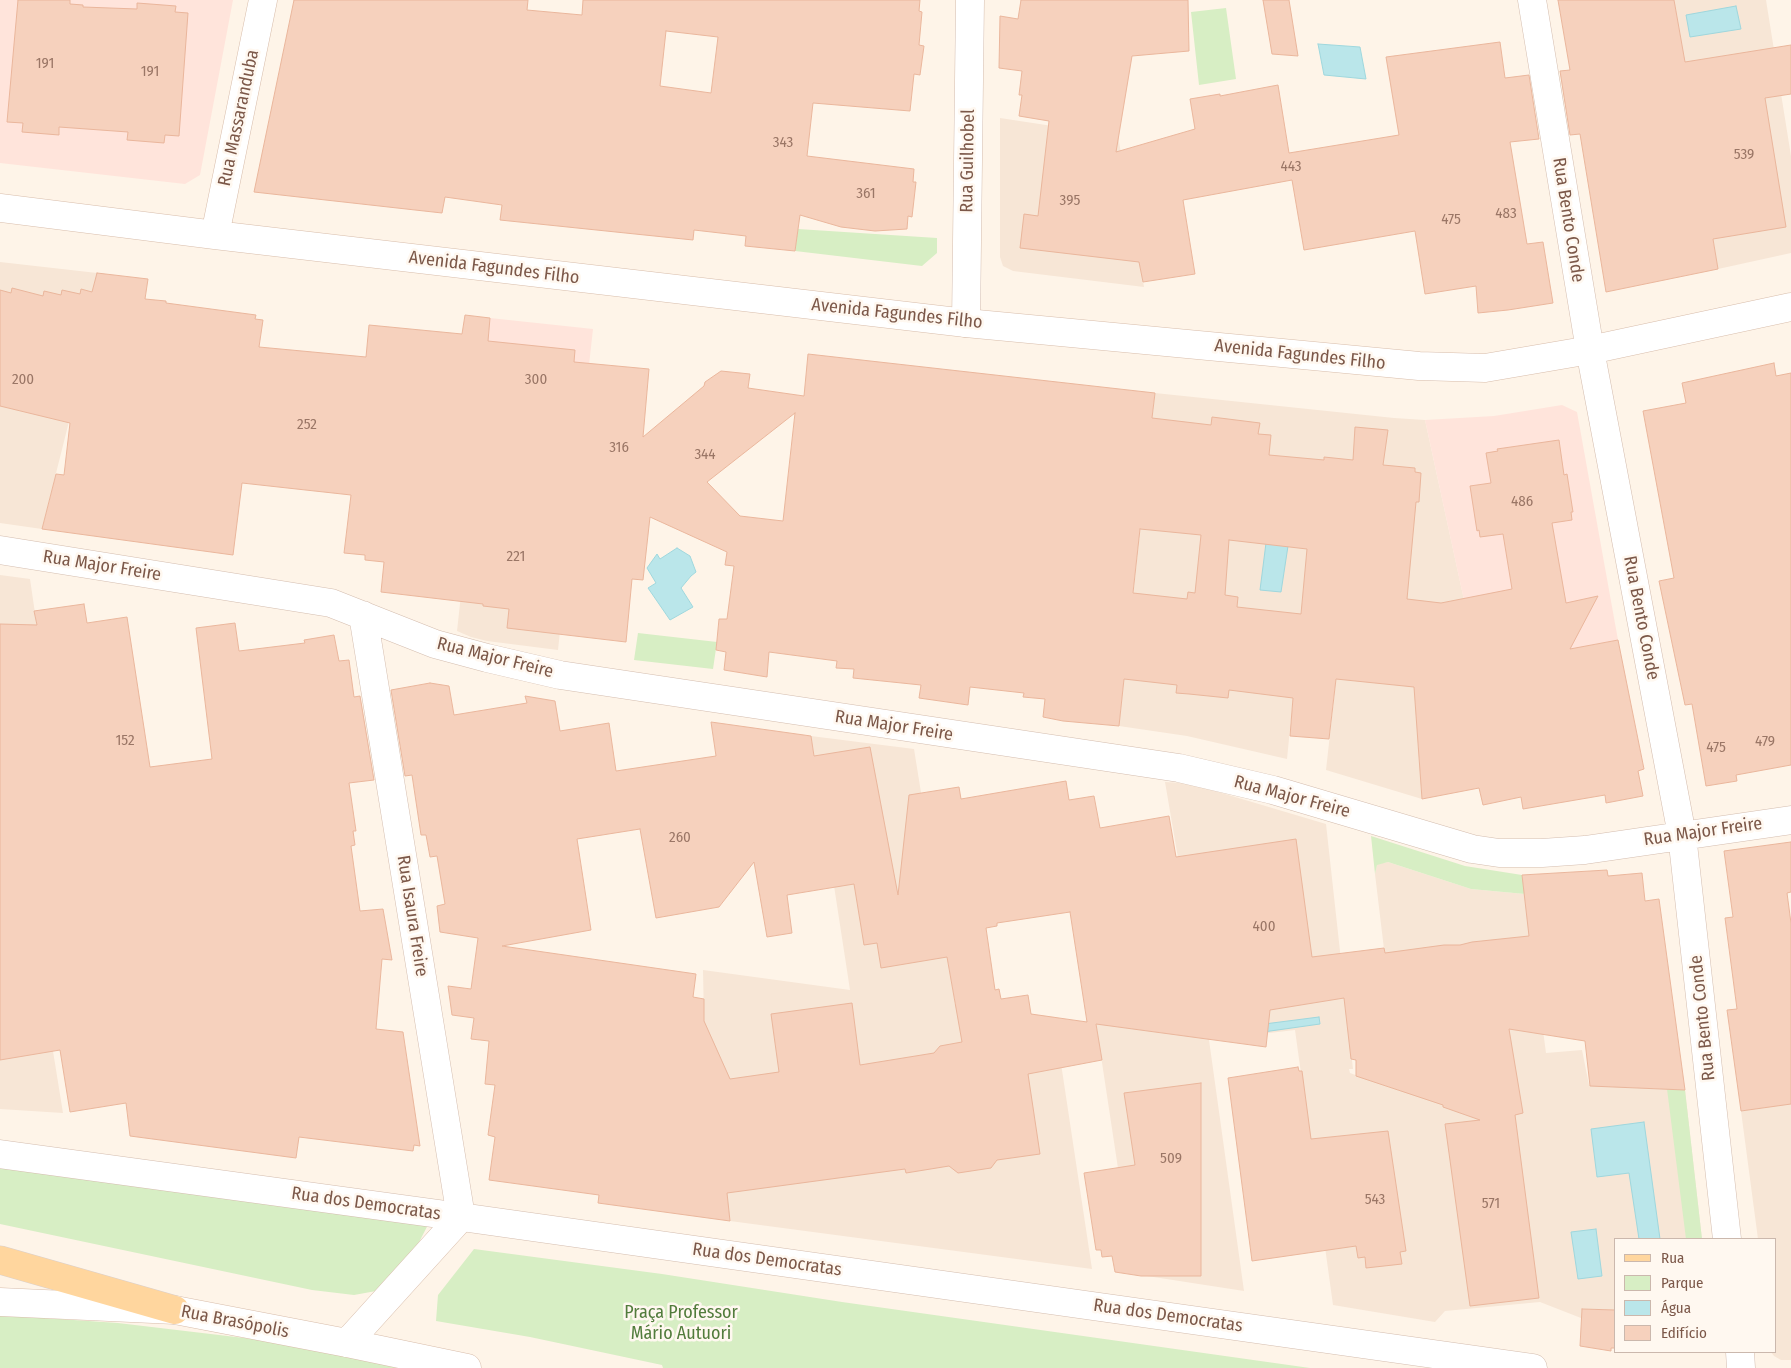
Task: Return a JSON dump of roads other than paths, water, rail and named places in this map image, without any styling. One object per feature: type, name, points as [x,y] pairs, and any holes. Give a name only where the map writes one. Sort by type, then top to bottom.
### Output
[{"type":"main road","points":[[0,1260],[175,1310]]},
{"type":"street","name":"Rua Massaranduba","points":[[215,236],[263,0]]},
{"type":"street","name":"Rua Guilhobel","points":[[966,322],[970,0]]},
{"type":"street","name":"Rua Bento Conde","points":[[1532,0],[1590,350],[1682,835],[1727,1238]]},
{"type":"street","name":"Avenida Fagundes Filho","points":[[0,208],[215,236],[966,322],[1419,366],[1485,368],[1590,350],[1791,307]]},
{"type":"street","name":"Rua Major Freire","points":[[0,550],[331,603],[435,644],[560,675],[1179,768],[1218,776],[1472,848],[1499,852],[1585,850],[1791,820]]},
{"type":"street","name":"Rua Isaura Freire","points":[[363,615],[461,1217]]},
{"type":"street","name":"Rua dos Democratas","points":[[0,1154],[1533,1368]]},
{"type":"street","points":[[347,1343],[461,1217]]},
{"type":"street","name":"Rua Brasópolis","points":[[0,1302],[175,1310],[467,1368]]},
{"type":"street","points":[[1740,1353],[1741,1368]]},
{"type":"water","points":[[1736,6],[1741,29],[1690,37],[1686,15]]},
{"type":"water","points":[[1318,44],[1360,47],[1366,79],[1324,75]]},
{"type":"water","points":[[1266,543],[1288,546],[1281,592],[1260,590]]},
{"type":"water","points":[[677,548],[690,556],[696,572],[681,588],[693,607],[670,620],[648,588],[656,583],[647,568],[657,554],[660,559]]},
{"type":"water","points":[[1319,1017],[1320,1024],[1242,1035],[1241,1027]]},
{"type":"water","points":[[1644,1122],[1660,1238],[1639,1238],[1629,1173],[1597,1177],[1591,1129]]},
{"type":"water","points":[[1596,1229],[1602,1276],[1578,1279],[1571,1232]]},
{"type":"park label","name":"Praça Professor Mário Autuori","points":[[681,1324]]}]
